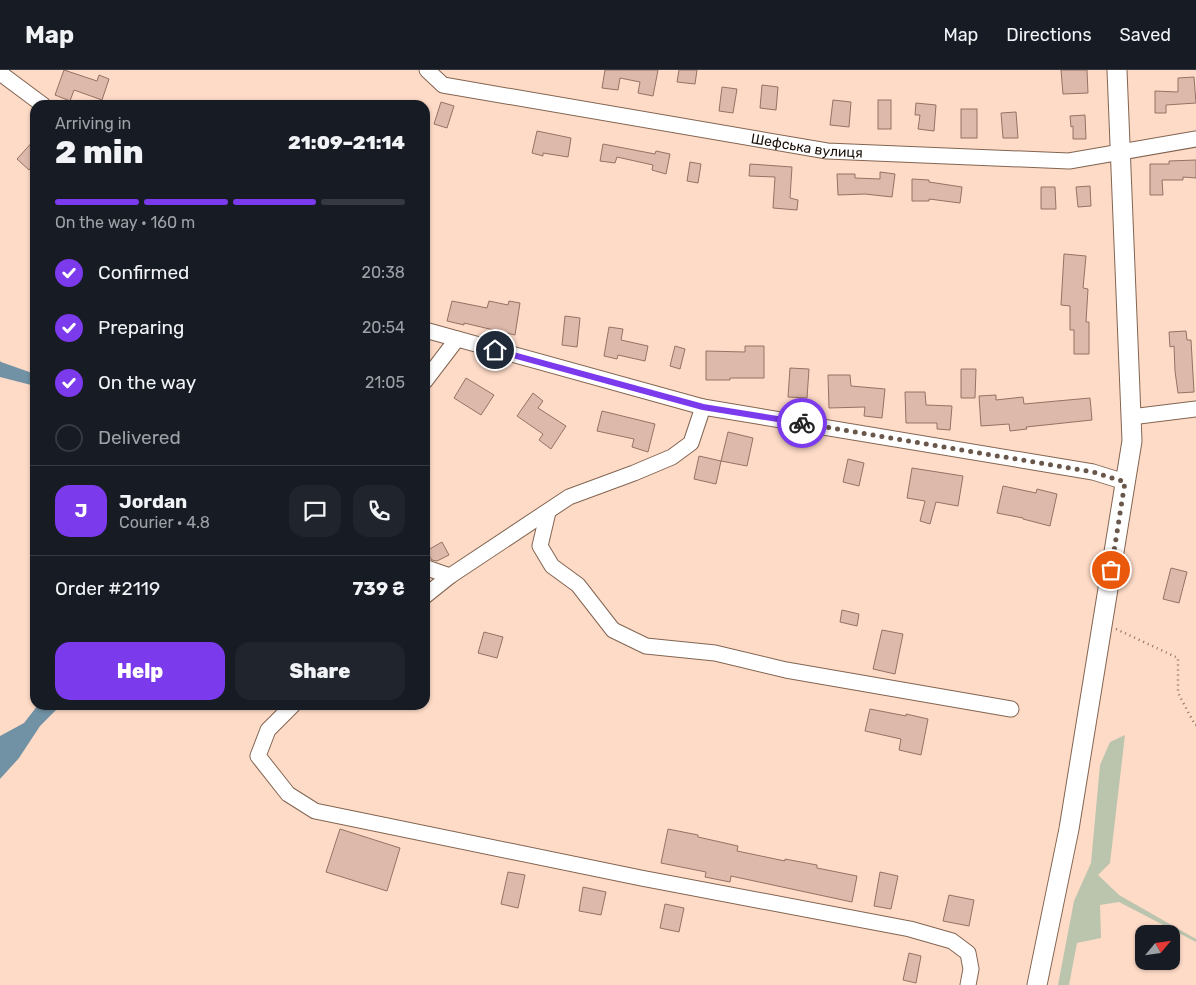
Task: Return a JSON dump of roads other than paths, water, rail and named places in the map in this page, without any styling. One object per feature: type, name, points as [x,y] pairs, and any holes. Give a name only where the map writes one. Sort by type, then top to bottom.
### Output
[{"type":"street","name":"Шефська вулиця","points":[[427,70],[443,85],[827,151],[1069,161],[1196,139]]},
{"type":"street","points":[[1037,985],[1069,829],[1132,441],[1117,70]]},
{"type":"street","points":[[0,73],[36,100]]},
{"type":"street","points":[[430,331],[703,407],[1093,472],[1125,482]]},
{"type":"street","points":[[430,374],[457,339]]},
{"type":"street","points":[[430,592],[450,576],[570,497],[672,457],[690,443],[703,407]]},
{"type":"street","points":[[1131,417],[1196,409]]},
{"type":"street","points":[[548,512],[540,546],[552,566],[578,585],[613,630],[646,646],[715,653],[786,670],[1011,709]]},
{"type":"street","points":[[430,569],[450,576]]},
{"type":"street","points":[[288,710],[268,730],[258,756],[288,794],[315,811],[631,876],[910,929],[952,941],[968,953],[972,969],[968,985]]},
{"type":"water","points":[[0,361],[30,372],[30,385],[0,377]]},
{"type":"water","points":[[34,710],[56,710],[40,726],[19,758],[0,779],[0,736],[24,723]]}]
